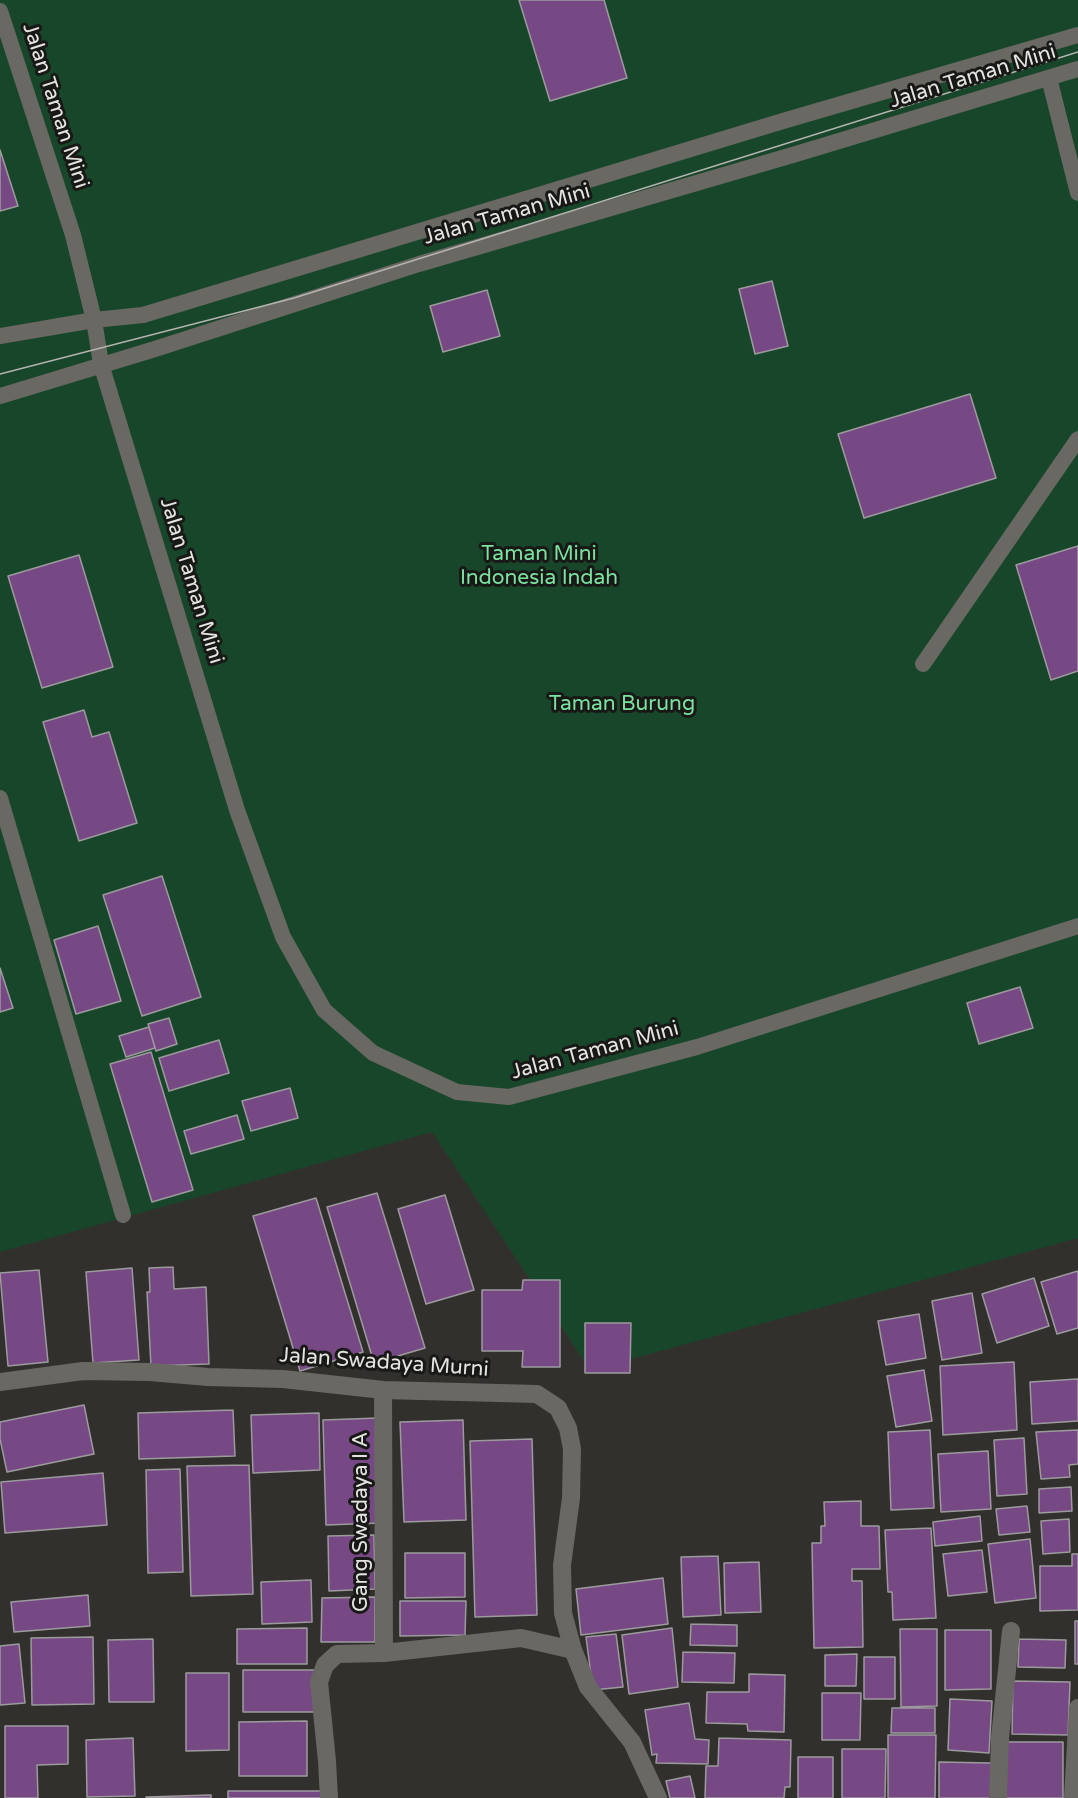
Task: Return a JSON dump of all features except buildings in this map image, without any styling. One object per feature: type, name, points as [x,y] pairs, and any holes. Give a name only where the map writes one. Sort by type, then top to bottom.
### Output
[{"type":"street","name":"Jalan Swadaya Murni","points":[[0,1382],[82,1371],[150,1372],[208,1377],[283,1379],[384,1390],[537,1394],[558,1408],[568,1428],[572,1449],[571,1498],[562,1565],[563,1613],[573,1650],[588,1686],[632,1742],[658,1798]]},
{"type":"street","name":"Gang Swadaya I A","points":[[384,1390],[384,1653]]},
{"type":"street","points":[[998,1798],[1000,1738],[1011,1631]]},
{"type":"street","points":[[329,1798],[319,1682],[325,1665],[337,1654],[384,1653],[521,1638],[573,1650]]},
{"type":"street","points":[[1073,1798],[1078,1708]]},
{"type":"lane","name":"Jalan Taman Mini","points":[[0,11],[73,235],[94,320]]},
{"type":"lane","name":"Jalan Taman Mini","points":[[0,336],[94,320],[143,315],[1078,34]]},
{"type":"lane","name":"Jalan Taman Mini","points":[[1078,69],[785,158],[430,261],[155,349],[100,364],[237,810],[283,937],[324,1010],[373,1053],[457,1092],[509,1097],[697,1047],[1078,926]]},
{"type":"lane","points":[[1049,78],[1078,193]]},
{"type":"lane","points":[[0,396],[100,364],[94,320]]},
{"type":"lane","points":[[922,664],[1078,439]]},
{"type":"lane","points":[[0,798],[123,1215]]},
{"type":"green space","name":"Taman Mini Indonesia Indah","points":[[0,0],[1078,0],[1078,1238],[590,1370],[432,1132],[0,1252]]},
{"type":"tram line","points":[[0,374],[294,298],[1078,52]]},
{"type":"park label","name":"Taman Burung","points":[[622,704]]}]
